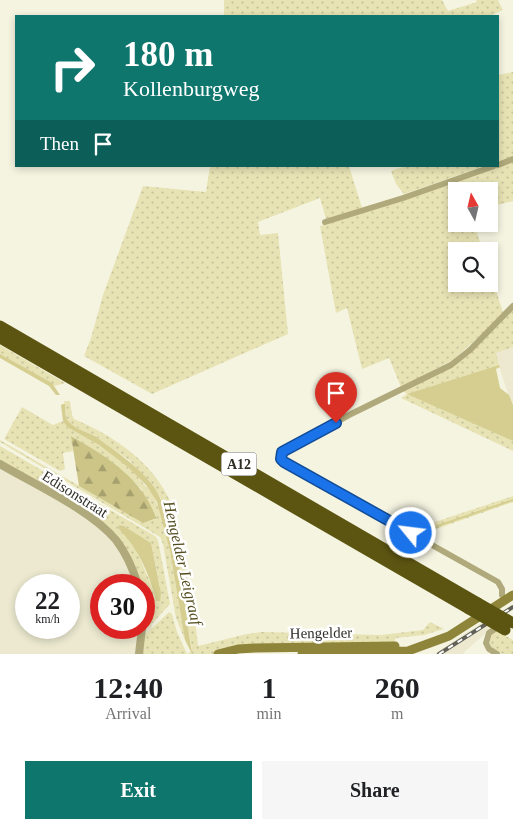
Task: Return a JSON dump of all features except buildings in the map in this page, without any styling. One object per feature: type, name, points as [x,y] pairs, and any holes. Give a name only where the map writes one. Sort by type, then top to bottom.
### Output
[{"type":"highway","name":"A12","points":[[0,326],[510,629]]},
{"type":"highway","name":"A12","points":[[0,338],[474,606]]},
{"type":"main road","name":"Hengelder","points":[[302,654],[408,651],[426,646],[449,636],[513,595]]},
{"type":"main road","name":"Hengelder","points":[[225,653],[255,648],[426,646]]},
{"type":"street","points":[[499,165],[513,159]]},
{"type":"street","points":[[325,222],[493,167]]},
{"type":"street","points":[[502,595],[500,585],[492,578],[284,462],[281,455],[282,452],[349,415],[451,365],[470,350],[513,306]]},
{"type":"street","name":"Edisonstraat","points":[[0,464],[76,507],[105,529],[124,552],[135,574]]},
{"type":"street","points":[[497,654],[488,647],[486,643],[488,636],[494,629],[513,617]]},
{"type":"street","points":[[140,654],[141,639]]},
{"type":"shaded area","points":[[224,0],[442,0],[448,11],[477,2],[476,0],[498,0],[503,10],[492,15],[224,15]]},
{"type":"shaded area","points":[[513,72],[513,157],[499,162],[499,75]]},
{"type":"shaded area","points":[[513,161],[513,201],[498,205],[498,182],[451,182],[495,167]]},
{"type":"shaded area","points":[[210,167],[349,167],[362,208],[326,219],[320,198],[258,222],[260,235],[278,233],[288,334],[152,394],[84,356],[103,295],[143,186],[206,192]]},
{"type":"shaded area","points":[[403,167],[482,167],[404,194],[396,184],[391,171]]},
{"type":"shaded area","points":[[448,183],[448,232],[477,232],[480,242],[448,242],[448,292],[496,292],[503,312],[453,360],[401,387],[389,358],[362,369],[347,308],[336,313],[320,226]]},
{"type":"shaded area","points":[[513,308],[513,409],[490,339]]},
{"type":"shaded area","points":[[513,308],[513,347],[496,353],[499,365],[408,394],[513,441],[513,451],[401,398],[407,394],[403,391],[440,373]]},
{"type":"shaded area","points":[[0,345],[65,383],[55,386],[0,354]]},
{"type":"shaded area","points":[[0,354],[52,383],[60,395],[56,395],[49,386],[0,358]]},
{"type":"shaded area","points":[[499,365],[500,367],[496,369],[500,388],[509,395],[513,405],[513,441],[407,394]]},
{"type":"shaded area","points":[[64,401],[70,401],[74,419],[118,442],[131,452],[154,475],[163,488],[171,503],[179,528],[198,646],[262,632],[381,635],[423,630],[430,622],[444,629],[424,635],[396,638],[393,644],[227,650],[214,654],[187,654],[192,651],[181,580],[162,501],[151,483],[130,461],[99,439],[70,424],[66,417]]},
{"type":"shaded area","points":[[65,404],[66,416],[69,422],[95,437],[133,465],[151,483],[160,498],[168,517],[179,563],[192,652],[185,640],[170,551],[157,502],[146,485],[129,468],[99,445],[67,427],[63,421],[61,405]]},
{"type":"shaded area","points":[[22,407],[53,425],[63,421],[67,427],[99,445],[133,471],[153,495],[161,513],[170,551],[185,640],[176,618],[163,544],[160,537],[0,442],[0,440],[143,523],[142,490],[109,461],[72,436],[73,451],[63,453],[65,469],[60,471],[4,439]]},
{"type":"shaded area","points":[[0,446],[155,536],[158,540],[170,604],[155,620],[155,598],[156,601],[160,586],[151,543],[124,526],[119,525],[136,550],[147,574],[135,574],[112,533],[0,461]]},
{"type":"shaded area","points":[[0,456],[123,529],[141,574],[90,574],[90,639],[152,639],[153,654],[0,654]]},
{"type":"shaded area","points":[[513,496],[513,502],[422,534],[414,529]]},
{"type":"shaded area","points":[[119,525],[124,526],[151,543],[161,593],[160,601],[156,601],[155,598],[155,574],[147,574],[137,553],[119,529]]},
{"type":"shaded area","points":[[169,612],[172,614],[177,632],[187,654],[142,654],[144,639],[155,639],[155,625]]},
{"type":"shaded area","points":[[483,622],[492,628],[463,653],[465,654],[434,654]]},
{"type":"shaded area","points":[[495,630],[513,640],[513,654],[495,651],[488,640]]},
{"type":"green space","points":[[71,436],[121,469],[142,491],[156,518],[143,523],[79,486]]},
{"type":"waterway","points":[[420,532],[513,500]]},
{"type":"railway","points":[[439,654],[513,607]]},
{"type":"route","points":[[336,423],[282,452],[281,459],[411,533]]},
{"type":"water label","name":"Hengelder Leigraaf","points":[[183,563]]}]
